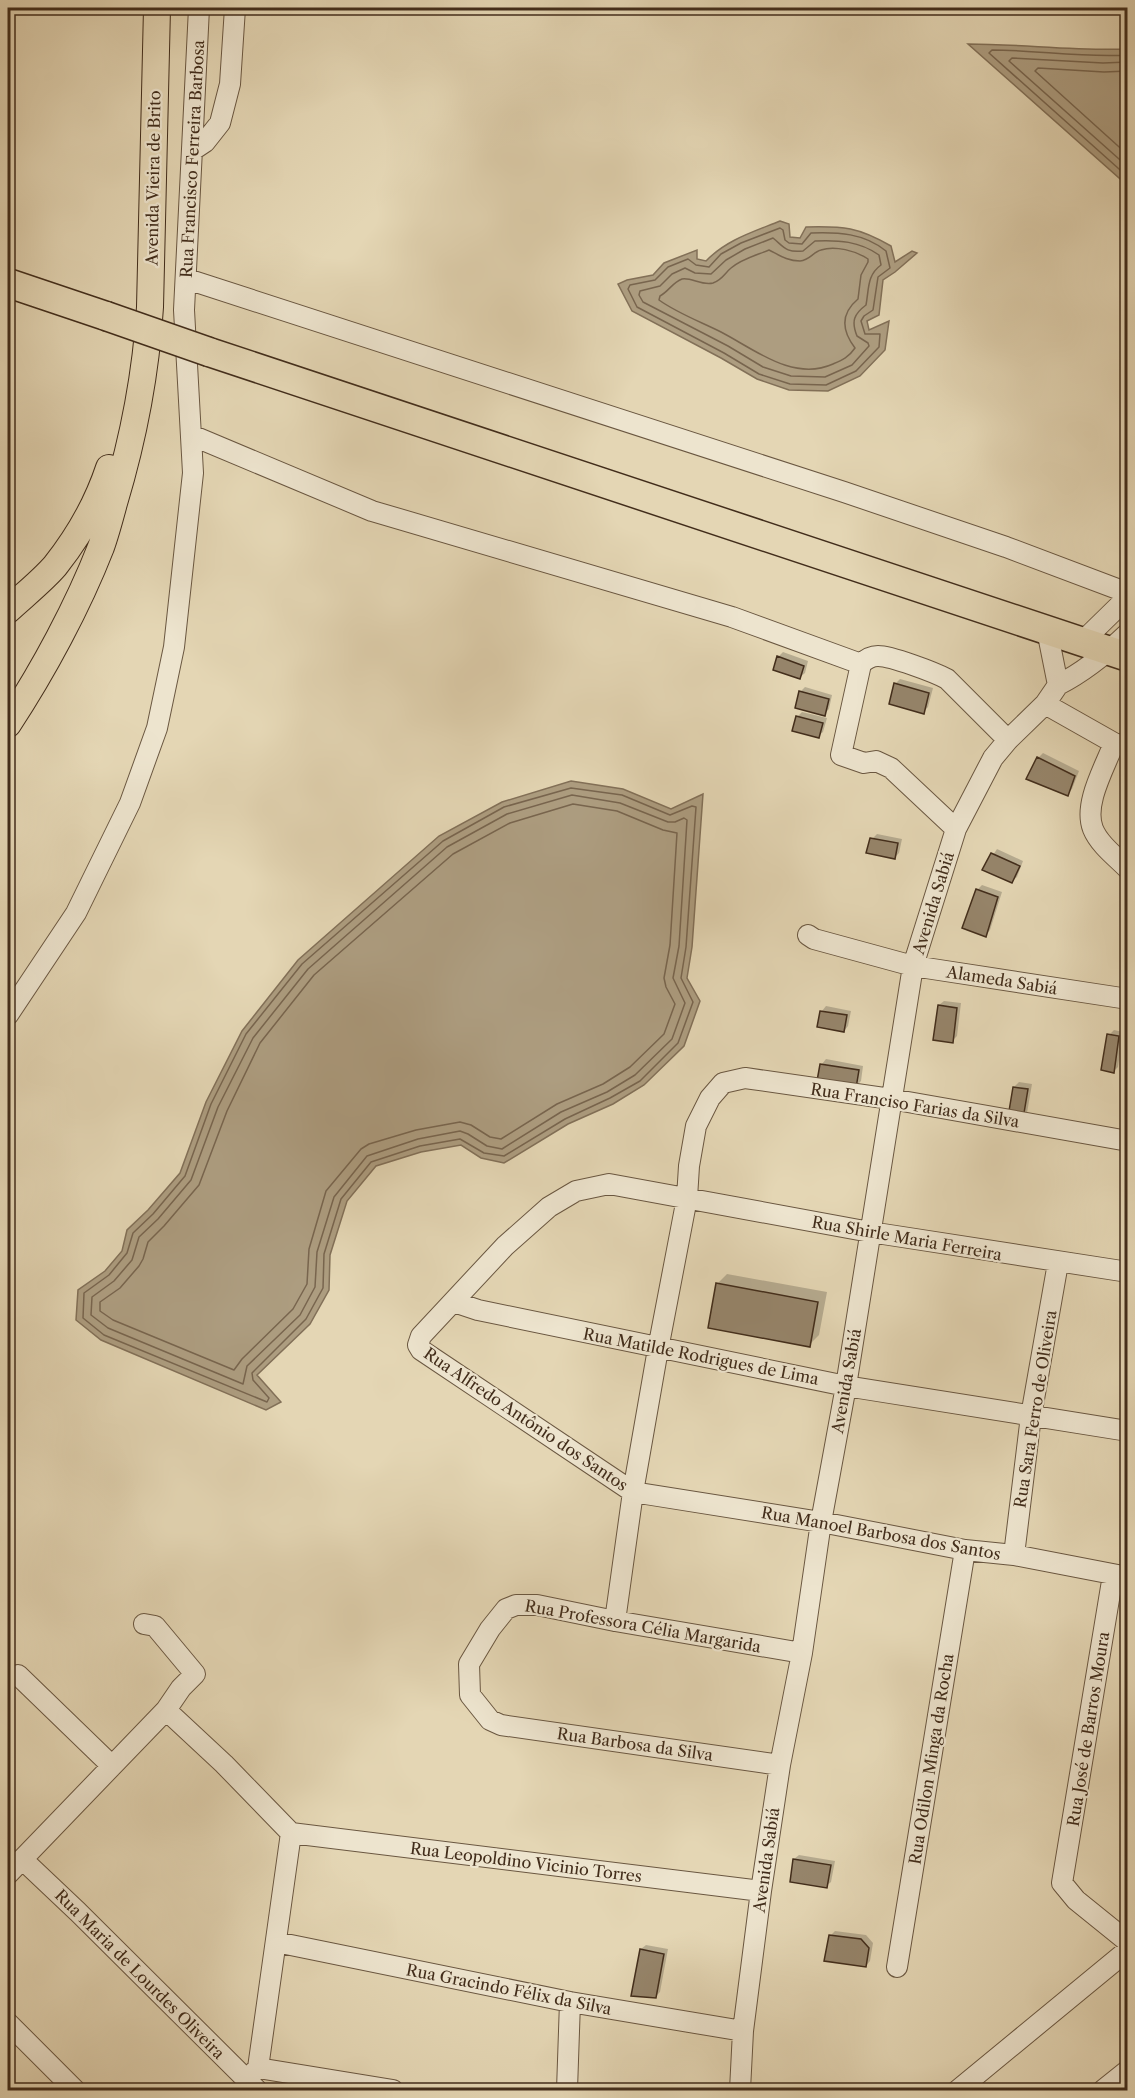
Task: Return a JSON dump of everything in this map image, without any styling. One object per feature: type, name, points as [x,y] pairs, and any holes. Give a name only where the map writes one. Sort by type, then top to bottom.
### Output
[{"type":"highway","points":[[8,283],[1047,630],[1112,646]]},
{"type":"main road","name":"Avenida Vieira de Brito","points":[[147,348],[157,8]]},
{"type":"main road","points":[[8,610],[54,567],[81,528],[102,490],[147,348]]},
{"type":"main road","points":[[8,724],[32,688],[88,578],[102,545],[126,462],[147,348]]},
{"type":"street","name":"Rua Francisco Ferreira Barbosa","points":[[8,1016],[76,913],[130,803],[157,728],[174,647],[193,472],[184,310],[200,8]]},
{"type":"street","points":[[193,150],[205,142],[219,123],[230,84],[235,8]]},
{"type":"street","points":[[187,279],[855,495],[1006,547],[1128,595],[1112,646],[1070,679],[1058,685],[1047,630]]},
{"type":"street","points":[[191,435],[372,511],[732,617],[861,664]]},
{"type":"street","points":[[956,830],[891,768],[876,761],[864,763],[841,755],[861,664],[877,656],[934,672],[947,679],[1008,740]]},
{"type":"street","name":"Avenida Sabiá","points":[[740,2091],[743,2031],[780,1765],[802,1653],[821,1522],[846,1386],[913,966],[956,830],[993,758],[1045,704],[1058,685]]},
{"type":"street","points":[[1045,704],[1121,745],[1091,802],[1090,816],[1094,831],[1128,869]]},
{"type":"street","name":"Alameda Sabiá","points":[[808,935],[814,939],[913,966],[1128,999]]},
{"type":"street","name":"Rua Franciso Farias da Silva","points":[[687,1198],[696,1126],[710,1098],[723,1083],[745,1078],[891,1099],[1128,1141]]},
{"type":"street","name":"Rua Shirle Maria Ferreira","points":[[418,1345],[421,1336],[505,1246],[549,1207],[576,1191],[609,1184],[870,1232],[1058,1263],[1128,1272]]},
{"type":"street","points":[[615,1621],[633,1492],[687,1198]]},
{"type":"street","name":"Rua Sara Ferro de Oliveira","points":[[1014,1555],[1031,1416],[1058,1263]]},
{"type":"street","name":"Rua Matilde Rodrigues de Lima","points":[[454,1302],[478,1310],[846,1386],[1128,1431]]},
{"type":"street","name":"Rua Alfredo Antônio dos Santos","points":[[418,1345],[421,1350],[633,1492]]},
{"type":"street","name":"Rua Manoel Barbosa dos Santos","points":[[633,1492],[821,1522],[965,1550],[1014,1555],[1120,1576]]},
{"type":"street","name":"Rua Odilon Minga da Rocha","points":[[897,1967],[965,1550]]},
{"type":"street","name":"Rua José de Barros Moura","points":[[1120,1576],[1062,1883],[1076,1900],[1128,1942]]},
{"type":"street","name":"Rua Professora Célia Margarida","points":[[490,1720],[470,1695],[469,1664],[490,1629],[506,1610],[516,1605],[537,1605],[615,1621],[802,1653]]},
{"type":"street","points":[[8,1874],[166,1710],[181,1688],[195,1674],[155,1626],[144,1624]]},
{"type":"street","points":[[18,1675],[112,1766]]},
{"type":"street","points":[[166,1710],[224,1764],[291,1833],[254,2079],[393,2091]]},
{"type":"street","name":"Rua Barbosa da Silva","points":[[490,1720],[501,1725],[780,1765]]},
{"type":"street","name":"Rua Leopoldino Vicinio Torres","points":[[291,1833],[761,1891]]},
{"type":"street","name":"Rua Maria de Lourdes Oliveira","points":[[22,1859],[254,2079]]},
{"type":"street","name":"Rua Gracindo Félix da Silva","points":[[276,1942],[570,2002],[743,2031]]},
{"type":"street","points":[[958,2091],[1128,1950]]},
{"type":"street","points":[[567,2091],[570,2002]]},
{"type":"street","points":[[8,2023],[75,2091]]},
{"type":"street","points":[[1103,2091],[1126,2074]]},
{"type":"water","points":[[968,44],[1127,49],[1127,185]]},
{"type":"water","points":[[780,221],[789,224],[790,237],[800,238],[806,227],[831,227],[860,231],[891,246],[895,262],[912,251],[917,253],[883,280],[879,315],[867,321],[869,330],[889,321],[885,350],[860,376],[828,391],[789,390],[757,379],[632,311],[618,284],[653,275],[664,263],[697,250],[697,259],[706,261],[731,242]]},
{"type":"water","points":[[571,781],[623,789],[671,809],[703,794],[692,947],[687,978],[700,1001],[684,1046],[644,1085],[613,1104],[568,1124],[504,1163],[481,1158],[461,1145],[421,1152],[376,1166],[347,1201],[330,1255],[329,1290],[310,1324],[257,1375],[281,1402],[266,1410],[101,1340],[76,1320],[78,1290],[105,1271],[122,1251],[127,1230],[180,1173],[206,1102],[242,1031],[298,960],[439,836],[502,802]]},
{"type":"building","points":[[777,656],[804,666],[800,679],[773,670]]},
{"type":"building","points":[[894,683],[929,693],[924,714],[889,704]]},
{"type":"building","points":[[799,691],[829,699],[825,716],[795,708]]},
{"type":"building","points":[[796,716],[823,723],[819,738],[792,731]]},
{"type":"building","points":[[1037,757],[1075,776],[1068,796],[1026,779]]},
{"type":"building","points":[[870,838],[898,843],[895,859],[866,853]]},
{"type":"building","points":[[991,853],[1020,866],[1012,883],[982,870]]},
{"type":"building","points":[[976,889],[998,897],[986,937],[962,928]]},
{"type":"building","points":[[938,1005],[957,1008],[953,1043],[933,1040]]},
{"type":"building","points":[[820,1011],[847,1015],[844,1032],[817,1027]]},
{"type":"building","points":[[1107,1034],[1119,1036],[1114,1073],[1101,1070]]},
{"type":"building","points":[[820,1064],[859,1070],[856,1088],[817,1081]]},
{"type":"building","points":[[1013,1087],[1028,1089],[1023,1119],[1008,1117]]},
{"type":"building","points":[[716,1283],[818,1302],[810,1347],[708,1328]]},
{"type":"building","points":[[793,1859],[831,1865],[827,1888],[790,1882]]},
{"type":"building","points":[[829,1935],[861,1939],[869,1948],[866,1967],[824,1961]]},
{"type":"building","points":[[640,1949],[664,1954],[656,1998],[631,1996]]}]
